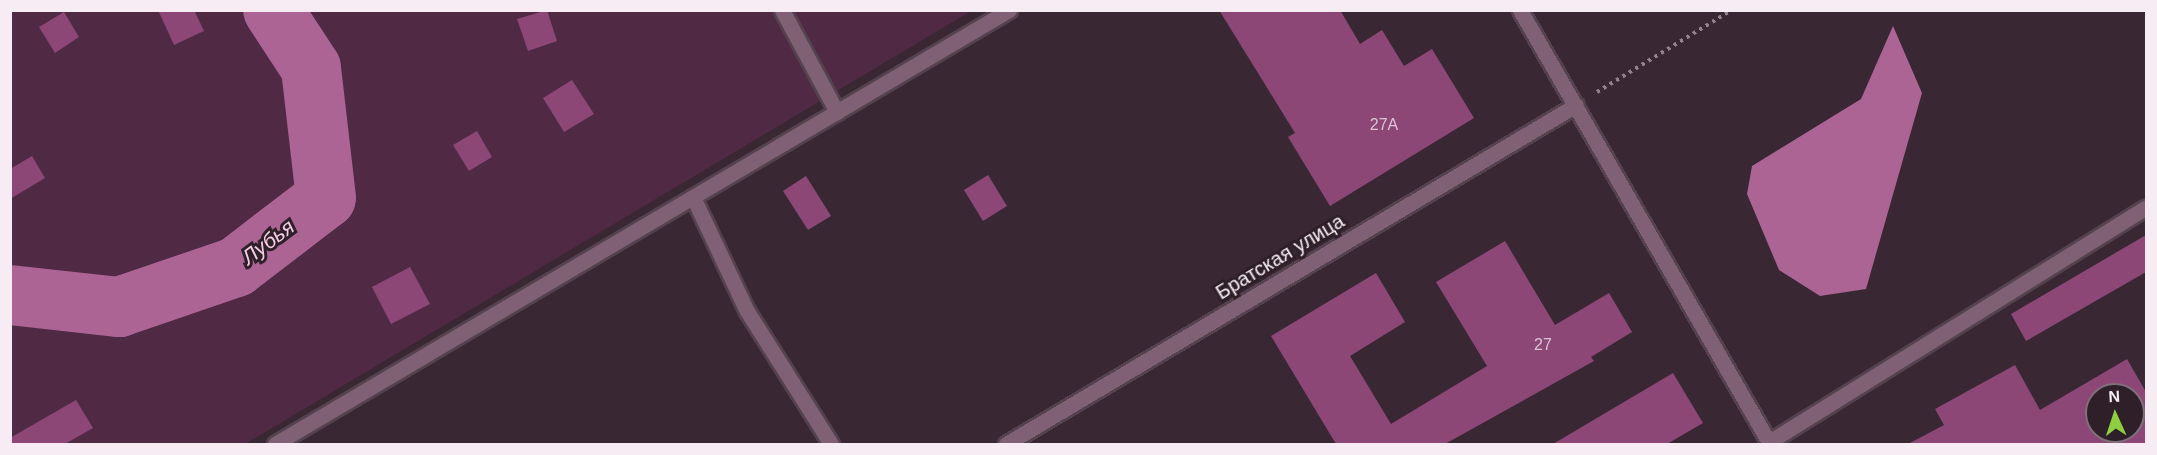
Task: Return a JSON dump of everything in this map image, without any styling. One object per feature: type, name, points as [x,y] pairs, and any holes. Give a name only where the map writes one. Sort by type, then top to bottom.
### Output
[{"type":"street","points":[[782,10],[837,112]]},
{"type":"street","points":[[275,444],[1009,10]]},
{"type":"street","points":[[1520,10],[1769,443],[2146,207]]},
{"type":"street","name":"Братская улица","points":[[1006,444],[1576,105]]},
{"type":"street","points":[[693,197],[747,311],[831,444]]},
{"type":"path","points":[[1576,105],[1732,10]]},
{"type":"shaded area","points":[[10,11],[971,11],[245,444],[11,444]]},
{"type":"shaded area","points":[[1893,26],[1922,93],[1866,289],[1820,296],[1779,270],[1747,194],[1752,166],[1861,99]]},
{"type":"building","points":[[158,10],[194,10],[204,31],[174,45]]},
{"type":"building","points":[[547,10],[557,41],[528,51],[517,19]]},
{"type":"building","points":[[1219,10],[1340,10],[1360,44],[1382,30],[1404,66],[1432,49],[1474,118],[1330,206],[1288,137],[1295,133]]},
{"type":"building","points":[[64,12],[79,37],[55,53],[39,27]]},
{"type":"building","points":[[572,80],[594,114],[564,132],[543,98]]},
{"type":"building","points":[[477,131],[492,157],[469,171],[453,145]]},
{"type":"building","points":[[32,156],[45,178],[10,199],[10,169]]},
{"type":"building","points":[[988,175],[1007,206],[983,221],[964,190]]},
{"type":"building","points":[[806,176],[831,216],[808,230],[783,191]]},
{"type":"building","points":[[2146,235],[2146,272],[2026,341],[2011,314]]},
{"type":"building","points":[[1505,241],[1555,325],[1609,293],[1632,332],[1591,357],[1594,361],[1445,444],[1336,444],[1271,336],[1376,273],[1405,322],[1350,356],[1391,424],[1487,366],[1436,282]]},
{"type":"building","points":[[410,267],[430,304],[391,324],[372,287]]},
{"type":"building","points":[[2127,359],[2141,383],[2086,383]]},
{"type":"building","points":[[2015,365],[2040,410],[2085,384],[2085,443],[2145,443],[2145,390],[2146,444],[1908,444],[1944,425],[1935,409]]},
{"type":"building","points":[[1673,373],[1703,423],[1667,444],[1553,444]]},
{"type":"building","points":[[76,400],[93,428],[65,444],[10,444],[10,438]]},
{"type":"waterway","name":"Лубья","points":[[10,295],[119,307],[236,267],[326,198],[311,68],[273,10]]}]
